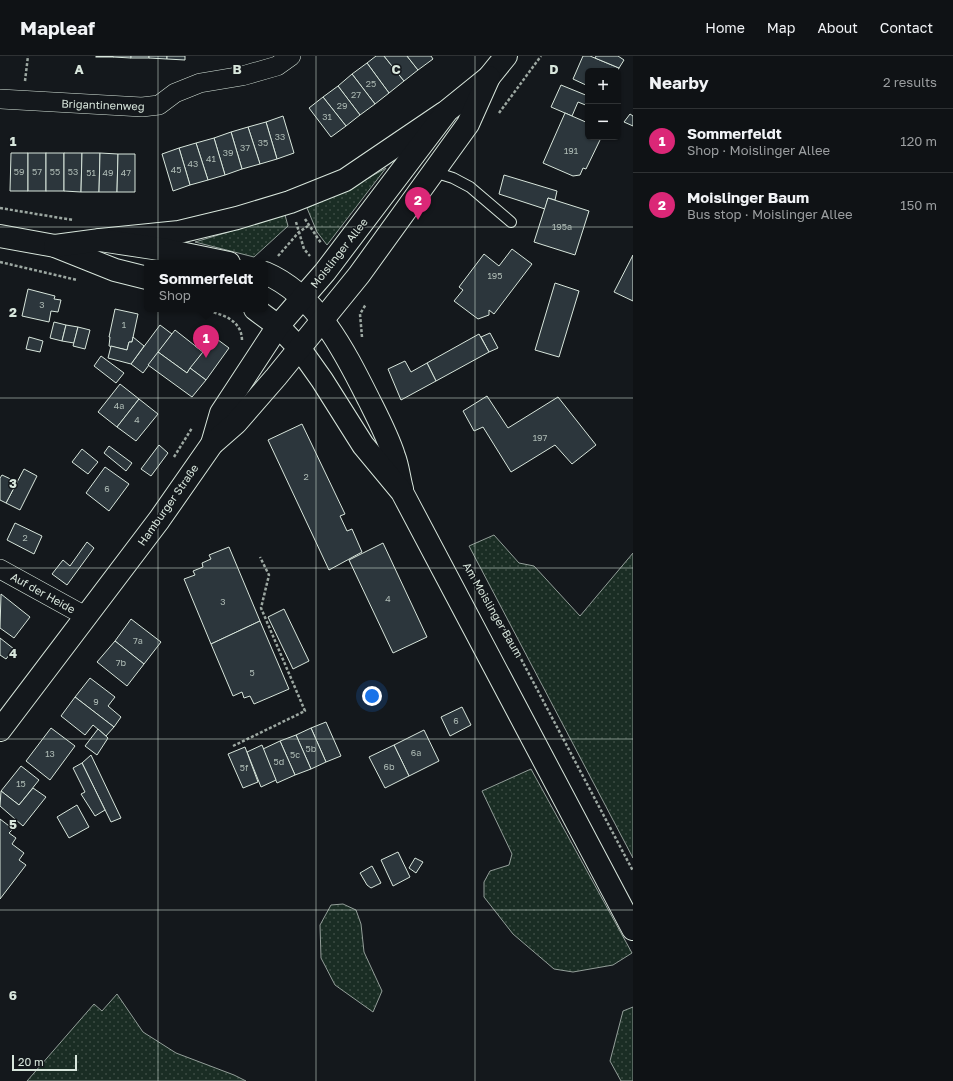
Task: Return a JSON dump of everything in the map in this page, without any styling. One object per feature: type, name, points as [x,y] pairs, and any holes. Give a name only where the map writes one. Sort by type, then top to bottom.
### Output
[{"type":"main road","name":"Moislinger Allee","points":[[212,444],[221,413],[278,326],[329,267],[447,111],[489,77],[506,56]]},
{"type":"main road","name":"Moislinger Allee","points":[[347,289],[468,124],[489,77]]},
{"type":"main road","points":[[55,246],[178,232],[237,218],[290,202],[345,180],[447,111]]},
{"type":"main road","points":[[0,236],[55,246],[115,270],[144,277]]},
{"type":"main road","points":[[100,240],[166,250],[214,260]]},
{"type":"main road","name":"Am Moislinger Baum","points":[[268,274],[288,285],[303,298],[348,357],[395,457],[402,492]]},
{"type":"main road","name":"Hamburger Straße","points":[[0,730],[159,520],[212,444],[236,423],[300,349],[347,289]]},
{"type":"main road","name":"Am Moislinger Baum","points":[[259,312],[278,326],[300,349],[322,380],[363,445],[402,492],[633,929]]},
{"type":"street","name":"Brigantinenweg","points":[[0,99],[134,107],[153,106],[159,105],[175,93],[200,83],[242,76],[277,66],[291,56]]},
{"type":"street","name":"Auf der Heide","points":[[0,569],[87,617]]},
{"type":"lane","points":[[434,172],[453,178],[470,186],[511,222]]},
{"type":"path","points":[[268,270],[275,259],[299,232],[308,226]]},
{"type":"path","points":[[0,262],[81,281]]},
{"type":"path","points":[[364,345],[360,329],[360,314],[366,305]]},
{"type":"path","points":[[213,312],[222,314],[235,322],[240,330],[241,346]]},
{"type":"path","points":[[169,464],[194,425]]},
{"type":"path","points":[[233,746],[306,711],[261,608],[269,575],[260,557]]},
{"type":"path","name":"Am Moislinger Baum","points":[[476,582],[510,638],[633,871]]},
{"type":"green space","points":[[386,168],[327,245],[317,232],[307,208],[347,190]]},
{"type":"green space","points":[[285,215],[288,226],[254,257],[195,242]]},
{"type":"green space","points":[[494,535],[519,563],[534,566],[580,616],[633,553],[633,858],[469,546]]},
{"type":"green space","points":[[531,769],[632,953],[613,965],[573,972],[554,969],[513,934],[484,897],[484,882],[490,871],[509,865],[512,854],[482,791]]},
{"type":"green space","points":[[343,904],[356,910],[361,924],[364,952],[382,991],[373,1012],[335,985],[321,958],[320,925],[331,905]]},
{"type":"green space","points":[[117,994],[143,1032],[176,1053],[246,1081],[27,1081],[94,1004],[102,1011]]},
{"type":"green space","points":[[633,1007],[633,1081],[621,1081],[610,1061],[623,1011]]},
{"type":"building","points":[[113,56],[113,57],[96,57]]},
{"type":"building","points":[[131,56],[131,58],[113,57]]},
{"type":"building","points":[[131,56],[149,56],[149,58],[131,58]]},
{"type":"building","points":[[149,56],[167,56],[167,59],[149,58]]},
{"type":"building","points":[[167,56],[185,56],[185,60],[167,59]]},
{"type":"building","points":[[376,56],[384,56],[404,81],[389,93],[367,63]]},
{"type":"building","points":[[384,56],[407,56],[418,70],[404,81]]},
{"type":"building","points":[[407,56],[431,56],[433,59],[418,70]]},
{"type":"building","points":[[583,56],[590,56],[619,68],[585,68],[585,85],[573,79]]},
{"type":"building","points":[[596,56],[618,56],[624,60],[619,68],[595,58]]},
{"type":"building","points":[[367,63],[389,93],[375,104],[352,74]]},
{"type":"building","points":[[352,74],[375,104],[360,115],[338,86]]},
{"type":"building","points":[[561,85],[585,95],[585,105],[578,102],[572,116],[551,107]]},
{"type":"building","points":[[338,86],[360,115],[346,126],[323,97]]},
{"type":"building","points":[[323,97],[346,126],[331,137],[309,108]]},
{"type":"building","points":[[565,113],[585,122],[585,140],[600,140],[586,169],[583,168],[580,175],[573,176],[543,163]]},
{"type":"building","points":[[630,114],[633,116],[633,126],[624,122]]},
{"type":"building","points":[[283,116],[294,153],[277,159],[266,122]]},
{"type":"building","points":[[266,122],[277,159],[260,164],[248,127]]},
{"type":"building","points":[[248,127],[260,164],[242,169],[231,132]]},
{"type":"building","points":[[231,132],[242,169],[225,175],[214,138]]},
{"type":"building","points":[[214,138],[225,175],[208,180],[196,143]]},
{"type":"building","points":[[196,143],[208,180],[190,185],[179,148]]},
{"type":"building","points":[[179,148],[190,185],[173,191],[162,154]]},
{"type":"building","points":[[11,153],[28,153],[28,191],[10,191]]},
{"type":"building","points":[[28,153],[46,153],[46,191],[28,191]]},
{"type":"building","points":[[46,153],[64,153],[64,191],[46,191]]},
{"type":"building","points":[[64,153],[82,153],[81,192],[64,191]]},
{"type":"building","points":[[82,153],[100,153],[99,192],[81,192]]},
{"type":"building","points":[[100,153],[118,154],[117,192],[99,192]]},
{"type":"building","points":[[118,154],[135,154],[135,192],[117,192]]},
{"type":"building","points":[[504,175],[557,191],[555,200],[548,198],[545,209],[499,194]]},
{"type":"building","points":[[548,198],[589,211],[575,255],[534,242]]},
{"type":"building","points":[[512,249],[532,264],[494,314],[489,310],[489,315],[478,319],[454,301],[463,290],[459,287],[484,254],[499,266]]},
{"type":"building","points":[[633,255],[633,301],[614,292]]},
{"type":"building","points":[[555,283],[579,291],[559,357],[535,350]]},
{"type":"building","points":[[28,289],[55,296],[54,299],[61,300],[58,312],[51,311],[49,322],[22,316]]},
{"type":"building","points":[[115,309],[138,314],[132,342],[129,342],[127,350],[109,346],[109,337]]},
{"type":"building","points":[[54,322],[66,325],[62,341],[50,338]]},
{"type":"building","points":[[66,325],[78,327],[74,343],[62,341]]},
{"type":"building","points":[[160,325],[172,334],[143,373],[131,364]]},
{"type":"building","points":[[78,327],[90,330],[85,349],[73,346]]},
{"type":"building","points":[[175,330],[203,352],[187,373],[158,352]]},
{"type":"building","points":[[206,331],[229,348],[206,380],[190,368],[203,352],[195,346]]},
{"type":"building","points":[[490,333],[498,348],[489,352],[481,337]]},
{"type":"building","points":[[479,334],[489,352],[436,381],[427,363]]},
{"type":"building","points":[[29,337],[43,341],[40,352],[26,349]]},
{"type":"building","points":[[133,337],[144,346],[131,364],[108,358],[111,346],[127,350],[129,342],[132,342]]},
{"type":"building","points":[[158,352],[187,373],[190,368],[206,380],[192,397],[148,365]]},
{"type":"building","points":[[101,356],[124,373],[116,383],[94,366]]},
{"type":"building","points":[[405,361],[411,372],[427,363],[436,381],[401,400],[388,369]]},
{"type":"building","points":[[120,384],[139,399],[117,427],[98,412]]},
{"type":"building","points":[[487,396],[508,428],[558,397],[596,445],[572,464],[555,445],[511,472],[483,427],[474,431],[463,411]]},
{"type":"building","points":[[139,399],[158,414],[136,441],[117,427]]},
{"type":"building","points":[[302,424],[345,514],[340,516],[347,531],[352,529],[362,552],[329,570],[268,440]]},
{"type":"building","points":[[159,445],[168,453],[151,476],[141,469]]},
{"type":"building","points":[[109,446],[132,463],[126,471],[104,453]]},
{"type":"building","points":[[82,449],[98,462],[88,474],[72,462]]},
{"type":"building","points":[[105,467],[129,484],[109,511],[86,493]]},
{"type":"building","points":[[24,469],[37,476],[20,510],[6,503]]},
{"type":"building","points":[[2,475],[17,482],[6,503],[0,500],[0,478]]},
{"type":"building","points":[[15,523],[42,536],[34,554],[7,540]]},
{"type":"building","points":[[87,542],[94,548],[67,585],[52,574],[63,560],[70,566]]},
{"type":"building","points":[[383,543],[427,637],[393,653],[349,560]]},
{"type":"building","points":[[229,547],[260,621],[211,644],[184,579],[195,575],[193,571],[203,567],[202,563],[211,559],[209,555]]},
{"type":"building","points":[[1,594],[30,617],[14,638],[0,628]]},
{"type":"building","points":[[284,609],[309,661],[293,669],[268,617]]},
{"type":"building","points":[[131,619],[161,642],[144,664],[115,641]]},
{"type":"building","points":[[260,621],[289,689],[254,704],[250,696],[244,698],[242,692],[233,696],[211,644]]},
{"type":"building","points":[[0,638],[14,649],[6,659],[0,655]]},
{"type":"building","points":[[115,641],[144,664],[127,686],[97,662]]},
{"type":"building","points":[[90,678],[115,697],[108,706],[121,717],[114,727],[75,697]]},
{"type":"building","points":[[75,697],[114,727],[106,736],[93,725],[85,735],[61,716]]},
{"type":"building","points":[[462,707],[471,725],[450,736],[441,717]]},
{"type":"building","points":[[326,722],[341,756],[326,762],[311,728]]},
{"type":"building","points":[[51,728],[75,746],[50,780],[26,761]]},
{"type":"building","points":[[311,728],[326,762],[311,769],[296,735]]},
{"type":"building","points":[[98,729],[108,738],[97,755],[85,746]]},
{"type":"building","points":[[424,730],[439,761],[409,776],[394,745]]},
{"type":"building","points":[[296,735],[311,769],[295,775],[280,741]]},
{"type":"building","points":[[280,741],[295,775],[277,783],[263,749]]},
{"type":"building","points":[[262,745],[276,780],[261,787],[247,752]]},
{"type":"building","points":[[394,745],[409,776],[385,788],[369,757]]},
{"type":"building","points":[[245,747],[258,782],[243,788],[228,754]]},
{"type":"building","points":[[91,755],[121,818],[111,822],[82,763]]},
{"type":"building","points":[[82,763],[105,810],[95,816],[81,794],[85,792],[73,768]]},
{"type":"building","points":[[21,766],[39,780],[19,805],[1,791]]},
{"type":"building","points":[[33,788],[46,797],[23,826],[0,806],[1,791],[19,805]]},
{"type":"building","points":[[77,805],[89,827],[69,838],[57,817]]},
{"type":"building","points":[[0,819],[13,829],[9,833],[16,838],[12,844],[24,853],[19,860],[26,865],[0,899]]},
{"type":"building","points":[[398,852],[410,877],[393,886],[381,860]]},
{"type":"building","points":[[415,858],[423,862],[416,873],[409,868]]},
{"type":"building","points":[[372,866],[381,883],[371,888],[367,885],[360,873]]},
{"type":"place","name":"Moislinger Baum","points":[[418,220]]},
{"type":"place","name":"Sommerfeldt","points":[[206,358]]}]
